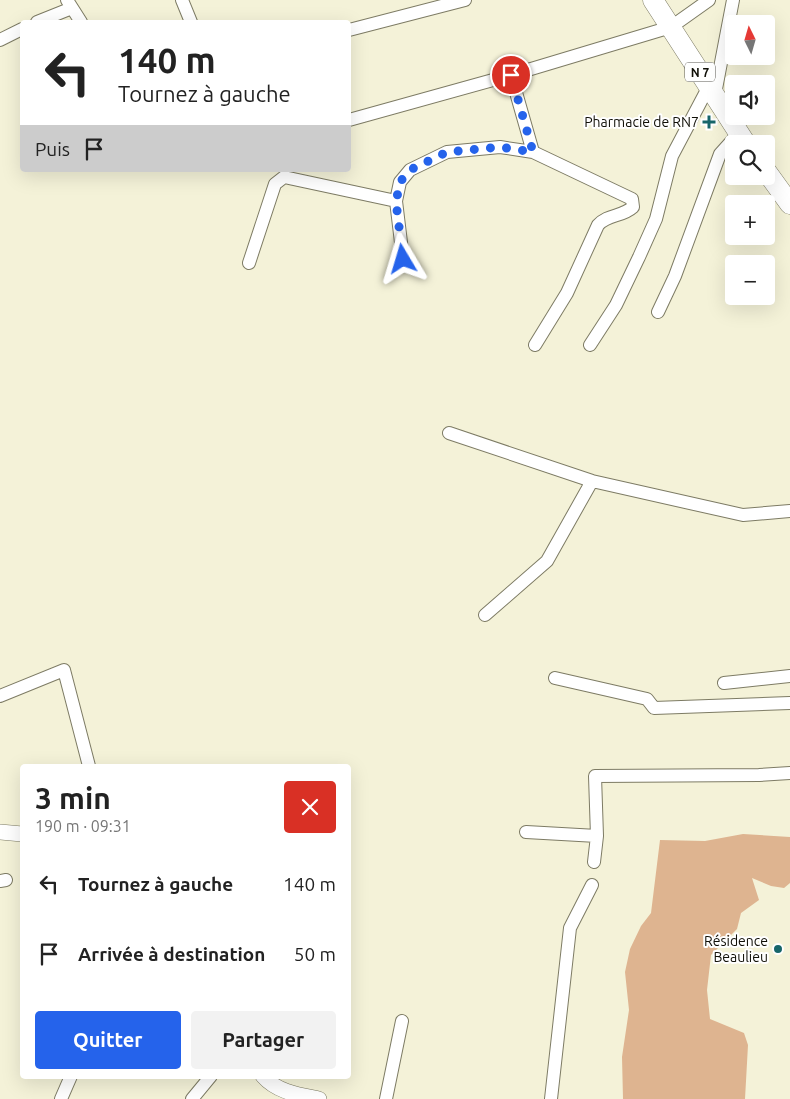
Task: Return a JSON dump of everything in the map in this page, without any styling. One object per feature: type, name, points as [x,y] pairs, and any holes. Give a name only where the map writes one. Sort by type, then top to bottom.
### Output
[{"type":"main road","name":"N 7","points":[[653,0],[740,135]]},
{"type":"main road","points":[[775,182],[789,199]]},
{"type":"street","points":[[182,0],[189,20]]},
{"type":"street","points":[[351,29],[465,0]]},
{"type":"street","points":[[351,119],[511,75],[671,27],[709,0]]},
{"type":"street","points":[[590,345],[616,305],[656,219],[672,156],[712,90],[733,0]]},
{"type":"street","points":[[41,20],[69,4],[79,20]]},
{"type":"street","points":[[0,40],[20,30]]},
{"type":"street","points":[[511,75],[533,152]]},
{"type":"street","points":[[403,259],[396,202],[400,182],[410,170],[447,152],[500,147],[533,152],[632,199],[632,207],[626,212],[605,218],[598,226],[567,293],[535,345]]},
{"type":"street","points":[[658,312],[675,276],[720,154],[725,151]]},
{"type":"street","points":[[249,263],[275,184],[284,177],[396,202]]},
{"type":"street","points":[[449,433],[592,481],[743,515],[790,511]]},
{"type":"street","points":[[485,615],[547,561],[592,481]]},
{"type":"street","points":[[0,696],[64,670],[89,764]]},
{"type":"street","points":[[724,683],[790,676]]},
{"type":"street","points":[[554,678],[647,699],[654,708],[790,703]]},
{"type":"street","points":[[594,862],[597,836],[595,776],[760,776],[790,773]]},
{"type":"street","points":[[0,832],[20,834]]},
{"type":"street","points":[[526,832],[597,836]]},
{"type":"street","points":[[551,1099],[570,928],[592,885]]},
{"type":"street","points":[[386,1099],[402,1021]]},
{"type":"street","points":[[61,1099],[70,1079]]},
{"type":"street","points":[[192,1099],[209,1079]]},
{"type":"street","points":[[265,1079],[271,1086],[291,1093],[319,1099]]},
{"type":"shaded area","points":[[743,834],[790,837],[790,883],[784,888],[771,886],[752,878],[759,900],[741,913],[737,929],[711,955],[707,990],[710,1019],[744,1033],[748,1045],[745,1099],[623,1099],[622,1057],[629,1010],[625,972],[630,949],[641,926],[651,913],[660,840],[705,841]]},
{"type":"place","name":"Pharmacie de RN7","points":[[709,122]]},
{"type":"place","name":"Résidence Beaulieu","points":[[778,949]]},
{"type":"route","points":[[403,259],[396,202],[400,182],[410,170],[447,152],[500,147],[533,152],[511,75]]}]
